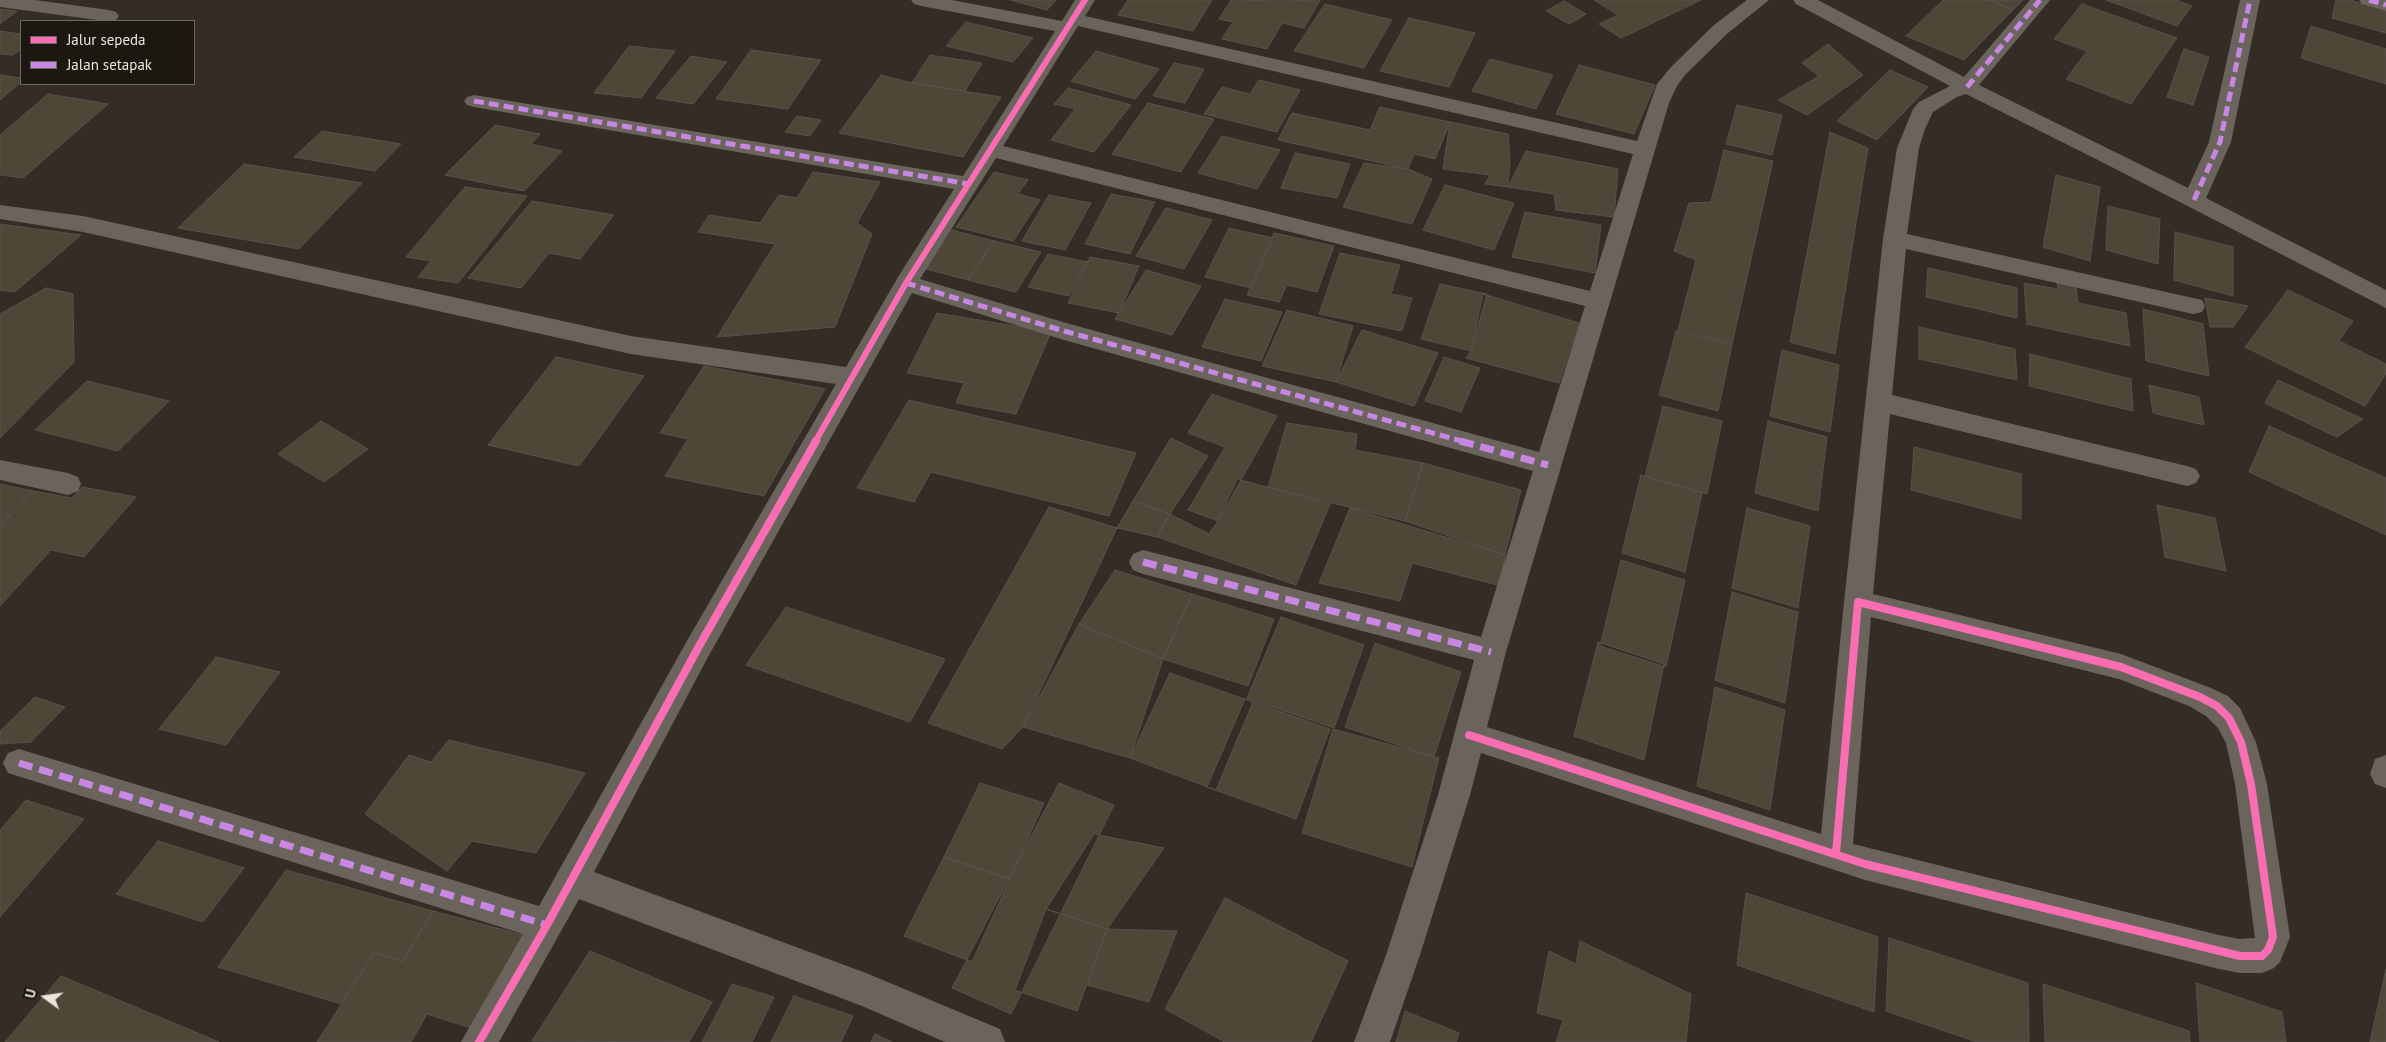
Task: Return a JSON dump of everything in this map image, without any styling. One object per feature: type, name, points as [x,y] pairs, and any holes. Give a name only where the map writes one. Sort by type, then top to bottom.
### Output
[{"type":"street","points":[[922,0],[1075,16],[1646,150]]},
{"type":"street","points":[[1372,1042],[1406,946],[1454,795],[1491,652],[1659,103],[1667,84],[1721,29],[1759,0]]},
{"type":"street","points":[[1803,0],[1967,87],[2194,200],[2386,300]]},
{"type":"street","points":[[1836,853],[1858,602],[1880,402],[1895,239],[1908,148],[1920,114],[1937,100],[1967,87],[2040,0]]},
{"type":"street","points":[[2194,200],[2220,142],[2250,0]]},
{"type":"street","points":[[2369,0],[2386,5]]},
{"type":"street","points":[[0,1],[109,16]]},
{"type":"street","points":[[479,1042],[547,925],[698,648],[906,283],[992,150],[1075,16]]},
{"type":"street","points":[[474,101],[970,184]]},
{"type":"street","points":[[992,150],[1597,301]]},
{"type":"street","points":[[0,212],[83,224],[631,344],[854,377]]},
{"type":"street","points":[[1895,239],[2193,306]]},
{"type":"street","points":[[906,283],[1073,334],[1548,465]]},
{"type":"street","points":[[1880,402],[2188,476]]},
{"type":"street","points":[[0,470],[68,484]]},
{"type":"street","points":[[1143,562],[1491,652]]},
{"type":"street","points":[[1469,735],[1865,864],[2219,952],[2240,956],[2262,956],[2268,950],[2273,937],[2251,784],[2241,742],[2229,718],[2217,706],[2200,697],[2121,667],[1858,602]]},
{"type":"street","points":[[20,764],[547,925]]},
{"type":"street","points":[[2386,769],[2386,774]]},
{"type":"street","points":[[572,880],[866,990],[987,1042]]},
{"type":"building","points":[[1010,0],[1056,0],[1047,10]]},
{"type":"building","points":[[1128,0],[1212,0],[1193,31],[1118,15]]},
{"type":"building","points":[[1231,0],[1320,0],[1304,28],[1282,23],[1267,49],[1222,39],[1233,22],[1219,19]]},
{"type":"building","points":[[1594,0],[1701,0],[1621,38],[1599,24],[1618,15]]},
{"type":"building","points":[[1943,0],[1989,0],[2013,10],[1964,60],[1906,36]]},
{"type":"building","points":[[1989,0],[2023,0],[2013,10]]},
{"type":"building","points":[[2106,0],[2176,0],[2192,6],[2177,26]]},
{"type":"building","points":[[2336,0],[2350,0],[2386,10],[2386,33],[2332,18]]},
{"type":"building","points":[[1564,1],[1586,14],[1569,24],[1546,11]]},
{"type":"building","points":[[1325,4],[1392,20],[1364,68],[1294,51]]},
{"type":"building","points":[[2082,4],[2177,38],[2131,104],[2066,79],[2087,51],[2054,39]]},
{"type":"building","points":[[0,9],[17,11],[0,24]]},
{"type":"building","points":[[1409,18],[1475,33],[1449,87],[1380,71]]},
{"type":"building","points":[[966,22],[1033,38],[1013,62],[946,46]]},
{"type":"building","points":[[2311,26],[2386,49],[2386,84],[2301,58]]},
{"type":"building","points":[[0,31],[20,34],[20,50],[13,55],[0,54]]},
{"type":"building","points":[[1828,44],[1863,75],[1807,115],[1778,100],[1819,76],[1802,63]]},
{"type":"building","points":[[629,46],[675,51],[641,98],[594,93]]},
{"type":"building","points":[[2184,49],[2209,57],[2193,105],[2167,97]]},
{"type":"building","points":[[751,50],[821,60],[788,109],[716,99]]},
{"type":"building","points":[[1096,51],[1159,69],[1135,99],[1071,81]]},
{"type":"building","points":[[930,55],[982,63],[965,91],[912,83]]},
{"type":"building","points":[[691,56],[727,62],[693,104],[656,98]]},
{"type":"building","points":[[1490,59],[1553,75],[1536,109],[1472,91]]},
{"type":"building","points":[[1174,63],[1204,69],[1185,103],[1153,96]]},
{"type":"building","points":[[1579,65],[1655,85],[1634,134],[1556,114]]},
{"type":"building","points":[[1890,70],[1928,87],[1877,140],[1837,121]]},
{"type":"building","points":[[0,75],[20,78],[20,83],[0,100]]},
{"type":"building","points":[[881,75],[912,83],[1001,97],[963,157],[839,133]]},
{"type":"building","points":[[1259,80],[1300,90],[1277,132],[1204,114],[1222,87],[1250,94]]},
{"type":"building","points":[[1068,88],[1131,105],[1094,152],[1051,140],[1075,109],[1054,104]]},
{"type":"building","points":[[48,94],[108,104],[23,178],[0,175],[0,135]]},
{"type":"building","points":[[1148,103],[1214,119],[1181,172],[1112,154]]},
{"type":"building","points":[[1737,105],[1782,115],[1772,155],[1726,144]]},
{"type":"building","points":[[1380,107],[1450,122],[1435,159],[1414,154],[1408,169],[1278,140],[1292,113],[1370,130]]},
{"type":"building","points":[[797,116],[821,120],[810,136],[785,132]]},
{"type":"building","points":[[1450,122],[1508,134],[1510,161],[1508,187],[1485,184],[1490,175],[1443,169]]},
{"type":"building","points":[[495,125],[540,134],[531,144],[562,151],[524,191],[445,175]]},
{"type":"building","points":[[322,131],[401,144],[375,171],[294,157]]},
{"type":"building","points":[[1830,132],[1868,148],[1835,354],[1790,342]]},
{"type":"building","points":[[1222,136],[1280,150],[1257,189],[1198,173]]},
{"type":"building","points":[[1724,150],[1773,161],[1732,344],[1678,330],[1696,260],[1674,251],[1689,203],[1711,202]]},
{"type":"building","points":[[1526,151],[1618,169],[1614,217],[1556,210],[1554,194],[1508,187]]},
{"type":"building","points":[[1295,153],[1350,164],[1337,198],[1281,188]]},
{"type":"building","points":[[1364,163],[1408,169],[1432,179],[1412,224],[1343,207]]},
{"type":"building","points":[[244,164],[362,183],[299,249],[178,228]]},
{"type":"building","points":[[813,172],[880,182],[857,223],[872,234],[835,327],[717,337],[775,244],[698,232],[709,215],[760,223],[779,195],[797,198]]},
{"type":"building","points":[[994,172],[1028,180],[1018,194],[1040,200],[1013,241],[956,227]]},
{"type":"building","points":[[2056,175],[2100,187],[2090,261],[2043,247]]},
{"type":"building","points":[[1445,185],[1514,203],[1494,250],[1423,230]]},
{"type":"building","points":[[465,187],[527,196],[458,283],[418,277],[431,261],[406,257]]},
{"type":"building","points":[[1111,194],[1155,202],[1130,254],[1085,244]]},
{"type":"building","points":[[1049,195],[1091,203],[1065,250],[1022,241]]},
{"type":"building","points":[[532,201],[614,215],[580,259],[549,253],[521,288],[468,278]]},
{"type":"building","points":[[2108,206],[2160,219],[2158,264],[2106,250]]},
{"type":"building","points":[[1166,208],[1212,220],[1184,269],[1136,256]]},
{"type":"building","points":[[1525,212],[1601,225],[1595,273],[1512,257]]},
{"type":"building","points":[[0,224],[81,235],[15,292],[0,290]]},
{"type":"building","points":[[1229,228],[1273,238],[1251,288],[1205,277]]},
{"type":"building","points":[[952,230],[994,241],[968,280],[926,269]]},
{"type":"building","points":[[2175,232],[2233,247],[2233,296],[2174,280]]},
{"type":"building","points":[[1274,233],[1334,246],[1317,292],[1287,285],[1279,302],[1247,295]]},
{"type":"building","points":[[994,241],[1041,252],[1016,292],[968,280]]},
{"type":"building","points":[[1340,253],[1400,265],[1391,294],[1412,298],[1402,331],[1319,314]]},
{"type":"building","points":[[1048,254],[1088,262],[1069,296],[1028,287]]},
{"type":"building","points":[[1090,257],[1139,266],[1119,313],[1068,303]]},
{"type":"building","points":[[1928,268],[2017,288],[2017,318],[1926,297]]},
{"type":"building","points":[[1146,270],[1201,286],[1172,335],[1115,319]]},
{"type":"building","points":[[2057,282],[2076,286],[2078,303],[2126,313],[2130,346],[2027,324],[2024,283],[2058,289]]},
{"type":"building","points":[[1440,284],[1487,294],[1471,351],[1421,339]]},
{"type":"building","points":[[46,288],[73,294],[74,362],[0,438],[0,314]]},
{"type":"building","points":[[2288,290],[2353,321],[2339,341],[2386,364],[2386,374],[2365,406],[2245,347]]},
{"type":"building","points":[[1483,294],[1579,323],[1559,383],[1466,358],[1471,351]]},
{"type":"building","points":[[2205,298],[2248,306],[2233,327],[2210,327]]},
{"type":"building","points":[[1225,299],[1282,312],[1261,361],[1202,347]]},
{"type":"building","points":[[2143,309],[2203,324],[2209,376],[2146,361]]},
{"type":"building","points":[[1287,310],[1353,326],[1336,382],[1262,366]]},
{"type":"building","points":[[937,313],[1051,332],[1016,414],[956,403],[964,383],[907,373]]},
{"type":"building","points":[[1919,327],[2015,349],[2017,380],[1919,359]]},
{"type":"building","points":[[1362,330],[1438,353],[1414,406],[1336,382]]},
{"type":"building","points":[[1676,331],[1732,345],[1718,411],[1659,395]]},
{"type":"building","points":[[1782,350],[1839,365],[1830,432],[1770,416]]},
{"type":"building","points":[[2030,354],[2131,379],[2133,411],[2029,386]]},
{"type":"building","points":[[556,357],[644,376],[579,466],[488,445]]},
{"type":"building","points":[[1444,357],[1480,368],[1461,412],[1425,401]]},
{"type":"building","points":[[704,366],[825,389],[764,496],[665,476],[688,439],[660,433]]},
{"type":"building","points":[[2278,380],[2363,419],[2337,437],[2265,403]]},
{"type":"building","points":[[87,381],[169,401],[118,451],[35,430]]},
{"type":"building","points":[[2149,385],[2199,397],[2204,425],[2153,413]]},
{"type":"building","points":[[1212,394],[1277,416],[1218,521],[1188,510],[1225,447],[1188,433]]},
{"type":"building","points":[[909,400],[1136,453],[1109,516],[931,472],[914,502],[857,488]]},
{"type":"building","points":[[1663,406],[1722,421],[1707,494],[1645,476]]},
{"type":"building","points":[[321,421],[368,449],[324,482],[278,454]]},
{"type":"building","points":[[1768,421],[1827,437],[1818,511],[1755,493]]},
{"type":"building","points":[[1287,423],[1357,434],[1355,450],[1423,463],[1405,521],[1268,487]]},
{"type":"building","points":[[2269,426],[2386,478],[2386,535],[2249,472]]},
{"type":"building","points":[[1171,438],[1208,456],[1170,514],[1133,501]]},
{"type":"building","points":[[1914,447],[2021,474],[2021,519],[1911,490]]},
{"type":"building","points":[[1423,463],[1521,490],[1505,555],[1405,521]]},
{"type":"building","points":[[1641,475],[1702,493],[1685,572],[1622,553]]},
{"type":"building","points":[[1237,479],[1330,504],[1296,585],[1157,537],[1170,514],[1209,534],[1218,521]]},
{"type":"building","points":[[0,484],[33,491],[0,526]]},
{"type":"building","points":[[82,487],[136,497],[84,557],[51,550],[0,606],[0,526],[33,491],[72,498]]},
{"type":"building","points":[[1133,501],[1170,514],[1157,537],[1117,528]]},
{"type":"building","points":[[2157,505],[2215,518],[2226,571],[2165,557]]},
{"type":"building","points":[[1049,507],[1117,528],[1023,727],[1002,749],[928,723]]},
{"type":"building","points":[[1350,508],[1505,555],[1501,586],[1412,563],[1400,601],[1319,583]]},
{"type":"building","points":[[1747,508],[1810,526],[1798,608],[1732,588]]},
{"type":"building","points":[[1621,560],[1685,580],[1666,667],[1600,646]]},
{"type":"building","points":[[1115,570],[1192,594],[1163,659],[1079,624]]},
{"type":"building","points":[[1732,592],[1798,612],[1785,703],[1715,680]]},
{"type":"building","points":[[1192,594],[1274,619],[1248,686],[1163,659]]},
{"type":"building","points":[[786,607],[945,659],[910,722],[746,665]]},
{"type":"building","points":[[1281,617],[1364,645],[1334,728],[1247,698]]},
{"type":"building","points":[[1079,624],[1163,659],[1130,758],[1023,727]]},
{"type":"building","points":[[1598,642],[1664,664],[1644,760],[1574,736]]},
{"type":"building","points":[[1375,643],[1461,672],[1434,757],[1345,727]]},
{"type":"building","points":[[216,657],[280,672],[226,745],[159,729]]},
{"type":"building","points":[[1170,673],[1253,702],[1216,790],[1130,758]]},
{"type":"building","points":[[1715,687],[1785,710],[1770,810],[1697,786]]},
{"type":"building","points":[[35,697],[65,707],[31,742],[0,744],[0,731]]},
{"type":"building","points":[[1245,699],[1330,729],[1296,819],[1207,787]]},
{"type":"building","points":[[1333,729],[1439,758],[1412,867],[1302,833]]},
{"type":"building","points":[[449,740],[585,773],[536,853],[472,841],[447,871],[365,814],[409,755],[431,762]]},
{"type":"building","points":[[980,783],[1044,803],[1010,879],[944,857]]},
{"type":"building","points":[[1059,783],[1114,805],[1011,1014],[952,988]]},
{"type":"building","points":[[26,800],[84,819],[0,917],[0,830]]},
{"type":"building","points":[[1094,834],[1164,848],[1107,929],[1046,909]]},
{"type":"building","points":[[158,841],[244,868],[203,922],[116,894]]},
{"type":"building","points":[[944,857],[1010,879],[972,962],[904,936]]},
{"type":"building","points":[[286,870],[433,911],[403,961],[374,953],[341,1004],[218,967]]},
{"type":"building","points":[[1746,893],[1878,937],[1874,1012],[1737,965]]},
{"type":"building","points":[[1225,898],[1348,961],[1311,1042],[1225,1042],[1165,1009]]},
{"type":"building","points":[[1046,909],[1107,929],[1077,1011],[1015,990]]},
{"type":"building","points":[[433,911],[527,936],[474,1029],[427,1014],[411,1042],[317,1042],[374,953],[403,961]]},
{"type":"building","points":[[1107,929],[1177,931],[1149,1002],[1087,985]]},
{"type":"building","points":[[1889,938],[2028,983],[2029,1042],[1977,1042],[1886,1011]]},
{"type":"building","points":[[1580,941],[1691,994],[1686,1042],[1556,1042],[1563,1020],[1537,1013],[1549,951],[1576,964]]},
{"type":"building","points":[[590,951],[712,1002],[689,1042],[532,1041]]},
{"type":"building","points":[[2386,969],[2386,1042],[2370,1042]]},
{"type":"building","points":[[61,976],[219,1042],[5,1042]]},
{"type":"building","points":[[2196,983],[2282,1012],[2286,1042],[2200,1042]]},
{"type":"building","points":[[732,984],[774,997],[752,1042],[702,1042]]},
{"type":"building","points":[[2043,984],[2189,1031],[2190,1042],[2045,1042]]},
{"type":"building","points":[[794,996],[853,1016],[841,1042],[771,1042]]},
{"type":"building","points":[[1405,1011],[1459,1033],[1456,1042],[1396,1042]]},
{"type":"building","points":[[875,1034],[892,1042],[871,1042]]},
{"type":"marked path","points":[[1967,87],[2040,0]]},
{"type":"marked path","points":[[2194,200],[2220,142],[2250,0]]},
{"type":"marked path","points":[[2369,0],[2386,5]]},
{"type":"marked path","points":[[474,101],[969,184]]},
{"type":"marked path","points":[[906,283],[1064,331],[1548,465]]},
{"type":"marked path","points":[[1143,562],[1491,652]]},
{"type":"marked path","points":[[19,763],[547,925]]},
{"type":"cycle path","points":[[479,1042],[547,925],[698,648],[906,283],[1085,0]]},
{"type":"cycle path","points":[[1469,735],[1865,864],[2240,956],[2262,956],[2268,950],[2273,937],[2251,784],[2241,742],[2229,718],[2217,706],[2200,697],[2121,667],[1858,602],[1836,853]]}]
